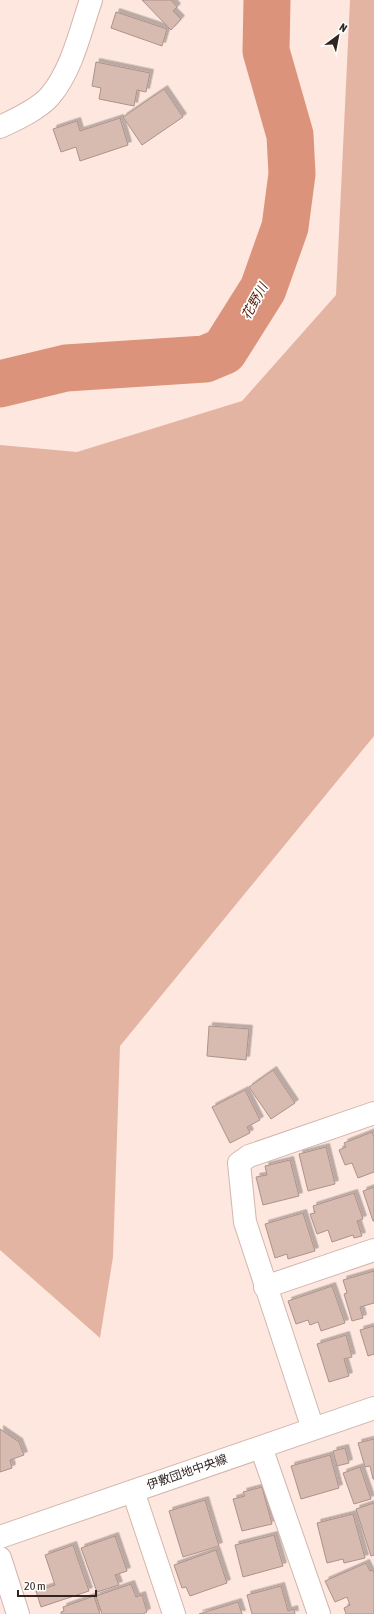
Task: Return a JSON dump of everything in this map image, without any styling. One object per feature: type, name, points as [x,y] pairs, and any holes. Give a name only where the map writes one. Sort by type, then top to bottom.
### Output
[{"type":"street","points":[[0,127],[22,117],[49,97],[64,75],[91,0]]},
{"type":"street","points":[[313,1429],[265,1288],[245,1222],[239,1163],[249,1156],[374,1113]]},
{"type":"street","points":[[265,1288],[374,1250]]},
{"type":"street","name":"伊敷団地中央線","points":[[0,1537],[374,1408]]},
{"type":"street","points":[[261,1447],[319,1614]]},
{"type":"street","points":[[133,1491],[174,1614]]},
{"type":"street","points":[[0,1558],[18,1614]]},
{"type":"shaded area","points":[[350,0],[374,0],[374,736],[120,1046],[113,1257],[100,1338],[0,1250],[0,445],[77,452],[242,401],[336,295]]},
{"type":"building","points":[[142,0],[171,0],[177,7],[173,11],[181,19],[171,30]]},
{"type":"building","points":[[116,12],[167,29],[162,46],[111,28]]},
{"type":"building","points":[[96,62],[150,73],[146,92],[137,90],[134,106],[99,99],[101,88],[92,86]]},
{"type":"building","points":[[164,89],[183,117],[142,145],[123,117]]},
{"type":"building","points":[[120,118],[128,145],[80,161],[76,147],[61,152],[53,129],[77,121],[80,131]]},
{"type":"building","points":[[209,1026],[249,1029],[246,1060],[207,1056]]},
{"type":"building","points":[[273,1070],[295,1103],[271,1119],[249,1087]]},
{"type":"building","points":[[245,1090],[260,1120],[247,1127],[250,1133],[230,1143],[212,1107]]},
{"type":"building","points":[[372,1132],[374,1137],[374,1172],[358,1178],[352,1163],[345,1165],[339,1150],[346,1147],[344,1143]]},
{"type":"building","points":[[326,1147],[335,1184],[308,1191],[299,1154]]},
{"type":"building","points":[[290,1160],[299,1196],[263,1205],[256,1177],[267,1175],[265,1166]]},
{"type":"building","points":[[374,1187],[374,1221],[373,1221],[363,1191]]},
{"type":"building","points":[[354,1193],[363,1219],[357,1221],[362,1236],[354,1238],[353,1235],[332,1242],[328,1230],[317,1234],[310,1214],[315,1213],[313,1206]]},
{"type":"building","points":[[303,1213],[315,1251],[288,1259],[287,1254],[275,1258],[265,1224]]},
{"type":"building","points":[[374,1271],[374,1303],[360,1307],[363,1318],[352,1321],[344,1294],[347,1293],[343,1280]]},
{"type":"building","points":[[332,1286],[345,1323],[321,1331],[318,1322],[310,1325],[308,1320],[296,1324],[288,1301]]},
{"type":"building","points":[[374,1326],[374,1354],[368,1356],[360,1330]]},
{"type":"building","points":[[346,1335],[352,1357],[344,1359],[349,1376],[329,1382],[317,1344]]},
{"type":"building","points":[[0,1429],[19,1442],[24,1455],[10,1460],[12,1468],[0,1472]]},
{"type":"building","points":[[374,1439],[373,1479],[370,1466],[365,1467],[358,1443]]},
{"type":"building","points":[[345,1448],[349,1463],[337,1466],[333,1451]]},
{"type":"building","points":[[330,1455],[339,1488],[301,1499],[291,1466]]},
{"type":"building","points":[[360,1467],[371,1499],[354,1504],[343,1473]]},
{"type":"building","points":[[262,1487],[272,1524],[242,1531],[233,1499],[245,1496],[243,1492]]},
{"type":"building","points":[[205,1500],[219,1546],[183,1557],[169,1511]]},
{"type":"building","points":[[374,1503],[374,1555],[371,1556],[356,1509]]},
{"type":"building","points":[[353,1514],[365,1558],[344,1563],[343,1559],[327,1563],[317,1523]]},
{"type":"building","points":[[274,1535],[283,1566],[243,1577],[235,1545]]},
{"type":"building","points":[[115,1536],[127,1571],[115,1575],[119,1585],[97,1592],[81,1548]]},
{"type":"building","points":[[73,1545],[89,1591],[41,1607],[36,1591],[55,1585],[45,1555]]},
{"type":"building","points":[[216,1550],[227,1583],[190,1596],[186,1587],[182,1588],[174,1565]]},
{"type":"building","points":[[366,1563],[370,1571],[373,1570],[374,1573],[374,1614],[346,1614],[344,1608],[350,1605],[347,1597],[335,1602],[325,1581]]},
{"type":"building","points":[[131,1584],[136,1597],[142,1595],[147,1612],[143,1614],[102,1614],[96,1596]]},
{"type":"building","points":[[281,1586],[288,1611],[294,1609],[295,1614],[252,1614],[247,1595]]},
{"type":"building","points":[[94,1596],[100,1614],[61,1614],[61,1612],[64,1611],[63,1607]]},
{"type":"building","points":[[238,1602],[242,1614],[199,1614]]},
{"type":"waterway","name":"花野川","points":[[0,384],[66,368],[205,359],[224,351],[263,289],[285,227],[292,174],[290,135],[266,51],[267,0]]}]
